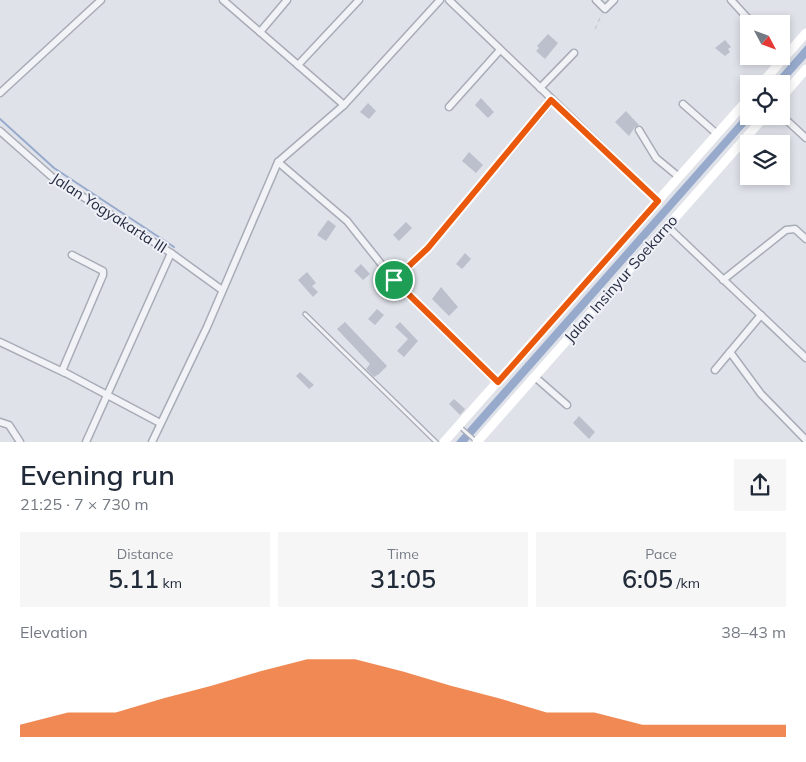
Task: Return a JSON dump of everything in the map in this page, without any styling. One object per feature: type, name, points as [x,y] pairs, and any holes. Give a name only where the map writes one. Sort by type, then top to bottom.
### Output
[{"type":"street","points":[[0,93],[101,0]]},
{"type":"street","points":[[223,0],[344,105]]},
{"type":"street","points":[[260,32],[287,0]]},
{"type":"street","points":[[298,65],[359,0]]},
{"type":"street","points":[[152,442],[278,162],[344,105],[440,0]]},
{"type":"street","points":[[449,0],[658,201]]},
{"type":"street","points":[[596,0],[605,9],[614,0]]},
{"type":"street","points":[[731,0],[745,15]]},
{"type":"street","points":[[790,48],[806,34]]},
{"type":"street","points":[[449,107],[500,50]]},
{"type":"street","points":[[540,88],[574,53]]},
{"type":"street","points":[[790,88],[806,69]]},
{"type":"street","points":[[394,280],[434,240],[551,100]]},
{"type":"street","points":[[683,104],[717,134]]},
{"type":"street","name":"Jalan Insinyur Soekarno","points":[[444,442],[462,428],[498,382],[740,108]]},
{"type":"street","points":[[790,123],[806,138]]},
{"type":"street","points":[[639,130],[656,158],[679,177]]},
{"type":"street","name":"Jalan Yogyakarta III","points":[[0,131],[52,177],[171,253],[222,290]]},
{"type":"street","name":"Jalan Insinyur Soekarno","points":[[475,440],[535,377],[668,226],[740,151]]},
{"type":"street","points":[[278,162],[347,221],[394,280],[498,382]]},
{"type":"street","points":[[668,226],[806,358]]},
{"type":"street","points":[[723,280],[786,230],[795,229],[806,238]]},
{"type":"street","points":[[86,442],[171,253]]},
{"type":"street","points":[[66,374],[62,369],[103,275],[102,271],[72,254]]},
{"type":"street","points":[[715,370],[761,315]]},
{"type":"street","points":[[0,342],[160,423]]},
{"type":"street","points":[[730,352],[761,394],[806,440]]},
{"type":"street","points":[[535,377],[567,405]]},
{"type":"street","points":[[0,422],[8,425],[20,442]]},
{"type":"lane","points":[[304,314],[436,442]]},
{"type":"lane","points":[[462,428],[475,440]]},
{"type":"path","points":[[595,29],[605,9]]},
{"type":"water","points":[[806,45],[806,58],[790,76],[780,75]]},
{"type":"water","points":[[740,120],[740,125],[746,125],[467,442],[456,442]]},
{"type":"building","points":[[548,34],[558,43],[545,59],[536,51],[539,48],[537,46]]},
{"type":"building","points":[[725,40],[731,47],[728,49],[730,52],[725,56],[715,48]]},
{"type":"building","points":[[481,98],[494,112],[488,118],[475,105]]},
{"type":"building","points":[[368,103],[376,111],[369,119],[360,112]]},
{"type":"building","points":[[626,111],[639,125],[635,127],[629,136],[615,122]]},
{"type":"building","points":[[469,152],[483,165],[476,173],[462,161]]},
{"type":"building","points":[[328,220],[336,226],[326,241],[317,235]]},
{"type":"building","points":[[406,222],[412,228],[399,241],[393,235]]},
{"type":"building","points":[[465,253],[471,259],[462,269],[456,264]]},
{"type":"building","points":[[361,264],[370,274],[363,280],[354,271]]},
{"type":"building","points":[[307,272],[316,283],[312,286],[318,292],[313,297],[298,280]]},
{"type":"building","points":[[441,287],[458,307],[449,316],[432,299]]},
{"type":"building","points":[[377,309],[384,315],[375,325],[368,319]]},
{"type":"building","points":[[345,322],[387,366],[374,377],[366,369],[370,364],[337,329]]},
{"type":"building","points":[[400,322],[418,341],[404,357],[397,351],[408,339],[395,327]]},
{"type":"building","points":[[300,372],[314,385],[309,389],[296,376]]},
{"type":"building","points":[[454,399],[465,409],[460,415],[449,404]]},
{"type":"building","points":[[579,416],[595,432],[589,439],[573,423]]},
{"type":"waterway","points":[[0,119],[54,168],[174,247]]},
{"type":"route","points":[[551,100],[658,201],[498,382],[394,280],[428,248],[551,100]]}]
